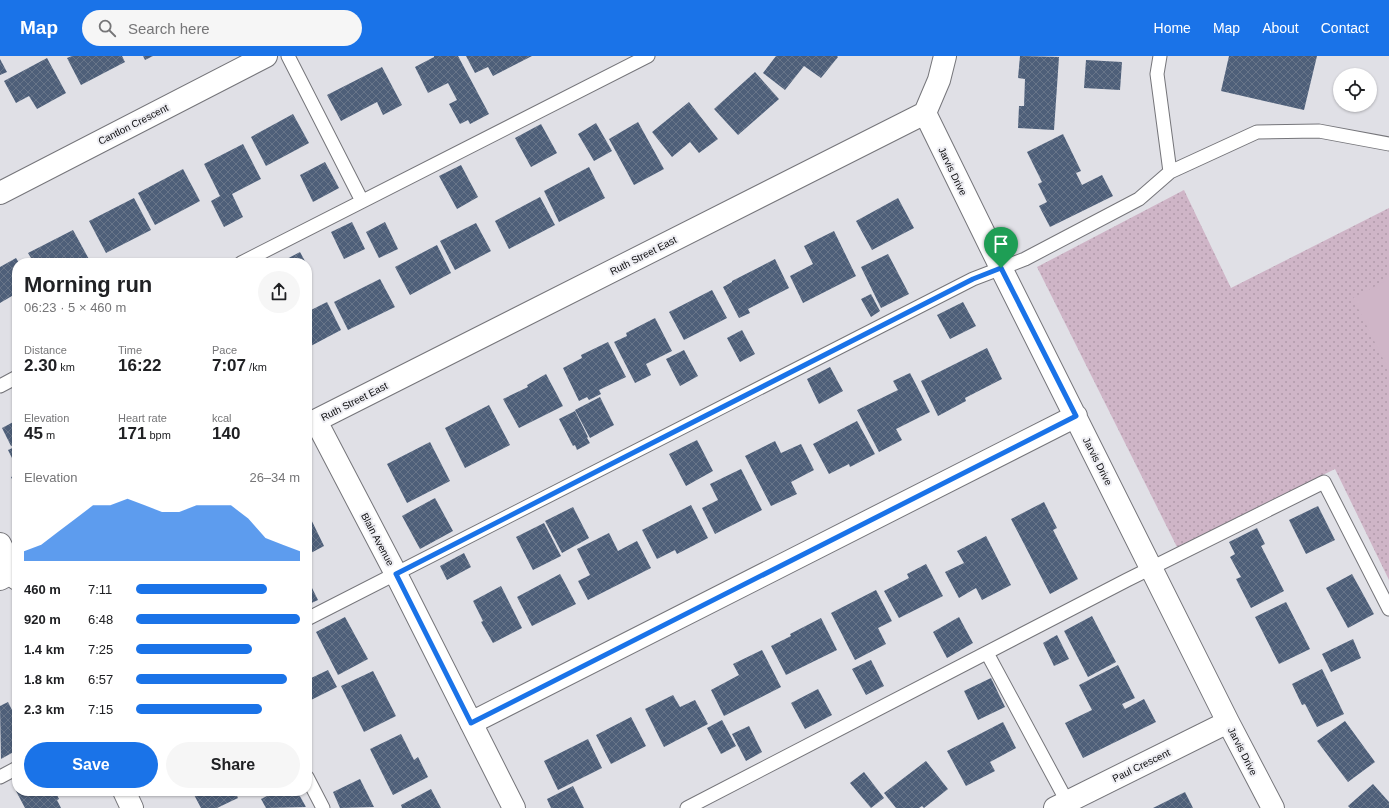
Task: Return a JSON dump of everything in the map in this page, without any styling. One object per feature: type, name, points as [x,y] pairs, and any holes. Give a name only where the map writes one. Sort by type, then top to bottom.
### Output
[{"type":"street","name":"Cantlon Crescent","points":[[0,193],[266,56]]},
{"type":"street","points":[[925,113],[939,80],[945,56]]},
{"type":"street","name":"Jarvis Drive","points":[[925,113],[1228,722],[1273,808]]},
{"type":"street","name":"Ruth Street East","points":[[312,422],[925,113]]},
{"type":"street","points":[[471,723],[1076,416]]},
{"type":"street","name":"Blain Avenue","points":[[312,425],[396,574],[514,808]]},
{"type":"street","points":[[0,544],[12,575]]},
{"type":"street","name":"Paul Crescent","points":[[1064,806],[1228,722]]},
{"type":"street","points":[[126,796],[132,808]]},
{"type":"lane","points":[[288,56],[362,201]]},
{"type":"lane","points":[[251,258],[648,56]]},
{"type":"lane","points":[[1160,56],[1157,74],[1170,172]]},
{"type":"lane","points":[[312,616],[973,279],[1025,259],[1139,199],[1170,172],[1256,132],[1318,131],[1389,144]]},
{"type":"lane","points":[[0,386],[12,380]]},
{"type":"lane","points":[[695,806],[1152,568],[1324,482],[1389,608]]},
{"type":"lane","points":[[987,654],[1064,806]]},
{"type":"lane","points":[[0,777],[12,771]]},
{"type":"lane","points":[[312,787],[323,808]]},
{"type":"shaded area","points":[[1184,190],[1231,288],[1389,208],[1389,580],[1335,469],[1177,547],[1037,267]]},
{"type":"shaded area","points":[[1389,279],[1389,371],[1353,298]]},
{"type":"building","points":[[72,56],[122,56],[125,62],[81,85],[67,58]]},
{"type":"building","points":[[143,56],[153,56],[145,60]]},
{"type":"building","points":[[434,56],[458,56],[489,114],[470,124],[468,120],[460,124],[449,104],[457,100],[448,83],[428,93],[415,67]]},
{"type":"building","points":[[466,56],[532,56],[493,76],[488,67],[475,73]]},
{"type":"building","points":[[776,56],[838,57],[821,78],[804,66],[785,90],[763,73]]},
{"type":"building","points":[[1020,56],[1059,57],[1054,130],[1018,128],[1019,106],[1024,106],[1025,79],[1018,78]]},
{"type":"building","points":[[1229,56],[1317,56],[1304,110],[1221,91]]},
{"type":"building","points":[[47,58],[66,93],[37,109],[29,96],[16,103],[4,81]]},
{"type":"building","points":[[0,59],[7,72],[0,75]]},
{"type":"building","points":[[1086,60],[1122,62],[1120,90],[1084,88]]},
{"type":"building","points":[[382,67],[402,105],[383,115],[377,102],[341,121],[327,95]]},
{"type":"building","points":[[755,72],[779,99],[738,135],[714,109]]},
{"type":"building","points":[[689,102],[718,139],[699,153],[690,142],[672,157],[652,132]]},
{"type":"building","points":[[293,114],[309,143],[266,166],[251,137]]},
{"type":"building","points":[[638,122],[664,169],[634,185],[609,139]]},
{"type":"building","points":[[596,123],[612,151],[594,161],[578,134]]},
{"type":"building","points":[[541,124],[557,153],[531,167],[515,138]]},
{"type":"building","points":[[1063,134],[1081,171],[1076,173],[1082,185],[1102,175],[1113,196],[1050,227],[1039,206],[1047,202],[1038,184],[1042,182],[1027,152]]},
{"type":"building","points":[[243,144],[261,179],[232,194],[243,217],[224,227],[211,201],[220,196],[204,164]]},
{"type":"building","points":[[325,162],[339,188],[313,202],[300,175]]},
{"type":"building","points":[[461,165],[478,197],[457,209],[439,176]]},
{"type":"building","points":[[589,167],[605,198],[559,222],[544,191]]},
{"type":"building","points":[[183,169],[200,201],[155,225],[138,193]]},
{"type":"building","points":[[540,197],[555,225],[509,249],[495,221]]},
{"type":"building","points":[[134,198],[151,230],[106,253],[89,221]]},
{"type":"building","points":[[898,198],[914,228],[872,250],[856,221]]},
{"type":"building","points":[[352,222],[365,249],[344,259],[331,232]]},
{"type":"building","points":[[385,222],[398,249],[379,258],[366,232]]},
{"type":"building","points":[[476,223],[491,251],[455,270],[440,241]]},
{"type":"building","points":[[73,230],[88,258],[31,258],[28,253]]},
{"type":"building","points":[[834,231],[856,276],[803,303],[790,276],[813,264],[804,246]]},
{"type":"building","points":[[437,245],[451,273],[410,295],[395,267]]},
{"type":"building","points":[[300,252],[303,258],[289,258]]},
{"type":"building","points":[[888,254],[909,294],[881,308],[861,267]]},
{"type":"building","points":[[775,259],[789,288],[748,309],[750,313],[739,318],[723,287]]},
{"type":"building","points":[[12,260],[12,296],[0,303],[0,267]]},
{"type":"building","points":[[380,279],[395,307],[348,330],[334,302]]},
{"type":"building","points":[[712,290],[727,318],[684,340],[669,312]]},
{"type":"building","points":[[871,294],[880,311],[871,317],[861,299]]},
{"type":"building","points":[[327,302],[341,330],[312,345],[312,310]]},
{"type":"building","points":[[963,302],[976,326],[950,339],[937,315]]},
{"type":"building","points":[[655,318],[672,351],[646,364],[651,375],[635,383],[614,342],[627,336],[626,333]]},
{"type":"building","points":[[742,330],[755,354],[740,362],[727,338]]},
{"type":"building","points":[[608,342],[626,377],[599,390],[601,394],[589,400],[587,397],[579,401],[563,368],[582,358],[581,355]]},
{"type":"building","points":[[987,348],[1002,379],[965,398],[966,401],[938,416],[921,381]]},
{"type":"building","points":[[684,350],[698,376],[680,386],[666,359]]},
{"type":"building","points":[[830,367],[843,391],[819,404],[807,379]]},
{"type":"building","points":[[910,373],[930,412],[896,429],[902,440],[879,452],[857,410],[898,390],[893,381]]},
{"type":"building","points":[[546,374],[563,406],[519,428],[503,399],[528,387],[527,385]]},
{"type":"building","points":[[600,397],[614,425],[590,438],[575,410]]},
{"type":"building","points":[[489,405],[510,445],[465,468],[445,428]]},
{"type":"building","points":[[575,411],[590,443],[577,450],[575,445],[573,446],[559,419]]},
{"type":"building","points":[[857,421],[875,454],[850,467],[849,464],[829,474],[813,444]]},
{"type":"building","points":[[12,423],[12,446],[11,446],[2,428]]},
{"type":"building","points":[[697,440],[713,471],[686,486],[669,454]]},
{"type":"building","points":[[775,441],[781,453],[801,444],[814,470],[791,482],[797,494],[771,506],[745,456]]},
{"type":"building","points":[[430,442],[450,481],[407,503],[387,464]]},
{"type":"building","points":[[12,448],[12,458],[8,450]]},
{"type":"building","points":[[741,469],[762,510],[715,534],[702,508],[718,500],[710,484]]},
{"type":"building","points":[[435,498],[453,531],[420,549],[402,516]]},
{"type":"building","points":[[1044,502],[1057,528],[1053,530],[1078,579],[1050,594],[1011,519]]},
{"type":"building","points":[[691,505],[708,538],[677,554],[675,550],[657,559],[642,530]]},
{"type":"building","points":[[1318,506],[1335,540],[1306,554],[1289,520]]},
{"type":"building","points":[[573,507],[589,538],[562,553],[545,521]]},
{"type":"building","points":[[312,521],[324,546],[312,552]]},
{"type":"building","points":[[544,523],[561,556],[533,570],[516,537]]},
{"type":"building","points":[[1257,528],[1265,544],[1261,546],[1284,591],[1251,608],[1236,579],[1241,577],[1230,557],[1235,554],[1229,542]]},
{"type":"building","points":[[609,533],[618,551],[637,541],[651,568],[588,600],[578,581],[590,575],[577,549]]},
{"type":"building","points":[[986,536],[1011,585],[982,600],[976,588],[959,598],[945,572],[964,563],[957,551]]},
{"type":"building","points":[[464,553],[471,567],[447,580],[440,566]]},
{"type":"building","points":[[926,564],[943,596],[899,618],[884,591],[909,578],[907,574]]},
{"type":"building","points":[[560,574],[576,604],[532,626],[517,597]]},
{"type":"building","points":[[1352,574],[1374,614],[1348,628],[1326,588]]},
{"type":"building","points":[[501,586],[522,628],[493,643],[481,622],[483,621],[473,601]]},
{"type":"building","points":[[312,588],[318,600],[312,603]]},
{"type":"building","points":[[876,590],[892,621],[878,628],[886,644],[855,660],[831,613]]},
{"type":"building","points":[[1286,602],[1310,649],[1279,664],[1255,617]]},
{"type":"building","points":[[1092,616],[1116,662],[1088,677],[1064,631]]},
{"type":"building","points":[[345,617],[368,659],[338,675],[316,632]]},
{"type":"building","points":[[959,617],[973,643],[947,658],[933,632]]},
{"type":"building","points":[[821,618],[837,650],[786,675],[771,646]]},
{"type":"building","points":[[1057,635],[1069,659],[1054,666],[1043,643]]},
{"type":"building","points":[[1353,639],[1361,658],[1331,672],[1322,654]]},
{"type":"building","points":[[762,650],[781,687],[724,716],[711,690],[739,675],[733,664]]},
{"type":"building","points":[[871,660],[884,686],[866,695],[852,669]]},
{"type":"building","points":[[1118,665],[1135,698],[1122,704],[1125,709],[1144,699],[1156,722],[1083,758],[1065,723],[1092,710],[1079,685]]},
{"type":"building","points":[[1322,669],[1344,714],[1317,727],[1305,704],[1302,705],[1292,684]]},
{"type":"building","points":[[328,670],[337,687],[312,700],[312,678]]},
{"type":"building","points":[[373,671],[396,716],[364,732],[341,686]]},
{"type":"building","points":[[991,678],[1005,707],[978,720],[964,691]]},
{"type":"building","points":[[818,689],[832,715],[805,729],[791,703]]},
{"type":"building","points":[[673,695],[680,707],[695,700],[708,724],[664,747],[645,709]]},
{"type":"building","points":[[8,702],[12,710],[12,753],[1,759],[0,706]]},
{"type":"building","points":[[631,717],[646,746],[611,764],[596,735]]},
{"type":"building","points":[[722,720],[736,746],[721,754],[707,728]]},
{"type":"building","points":[[1345,721],[1375,762],[1348,782],[1317,741]]},
{"type":"building","points":[[1003,722],[1016,748],[990,762],[995,771],[966,786],[947,751]]},
{"type":"building","points":[[749,726],[762,752],[746,761],[732,734]]},
{"type":"building","points":[[401,734],[414,760],[418,757],[428,777],[393,795],[370,749]]},
{"type":"building","points":[[588,739],[602,768],[558,790],[544,761]]},
{"type":"building","points":[[926,761],[948,789],[924,808],[922,806],[919,808],[896,808],[884,793]]},
{"type":"building","points":[[864,772],[884,798],[871,808],[850,783]]},
{"type":"building","points":[[360,779],[374,807],[340,808],[333,792]]},
{"type":"building","points":[[1373,784],[1389,802],[1389,808],[1350,808],[1348,806]]},
{"type":"building","points":[[573,786],[584,808],[551,808],[547,799]]},
{"type":"building","points":[[431,789],[441,808],[402,808],[401,805]]},
{"type":"building","points":[[1185,792],[1193,808],[1153,808]]},
{"type":"building","points":[[19,796],[58,796],[59,799],[57,800],[61,808],[25,808]]},
{"type":"building","points":[[195,796],[237,796],[238,798],[217,808],[201,808]]},
{"type":"building","points":[[267,796],[300,796],[306,807],[266,808],[261,799]]},
{"type":"route","points":[[1001,268],[1076,416],[471,723],[396,574],[973,279],[1001,268]]}]
